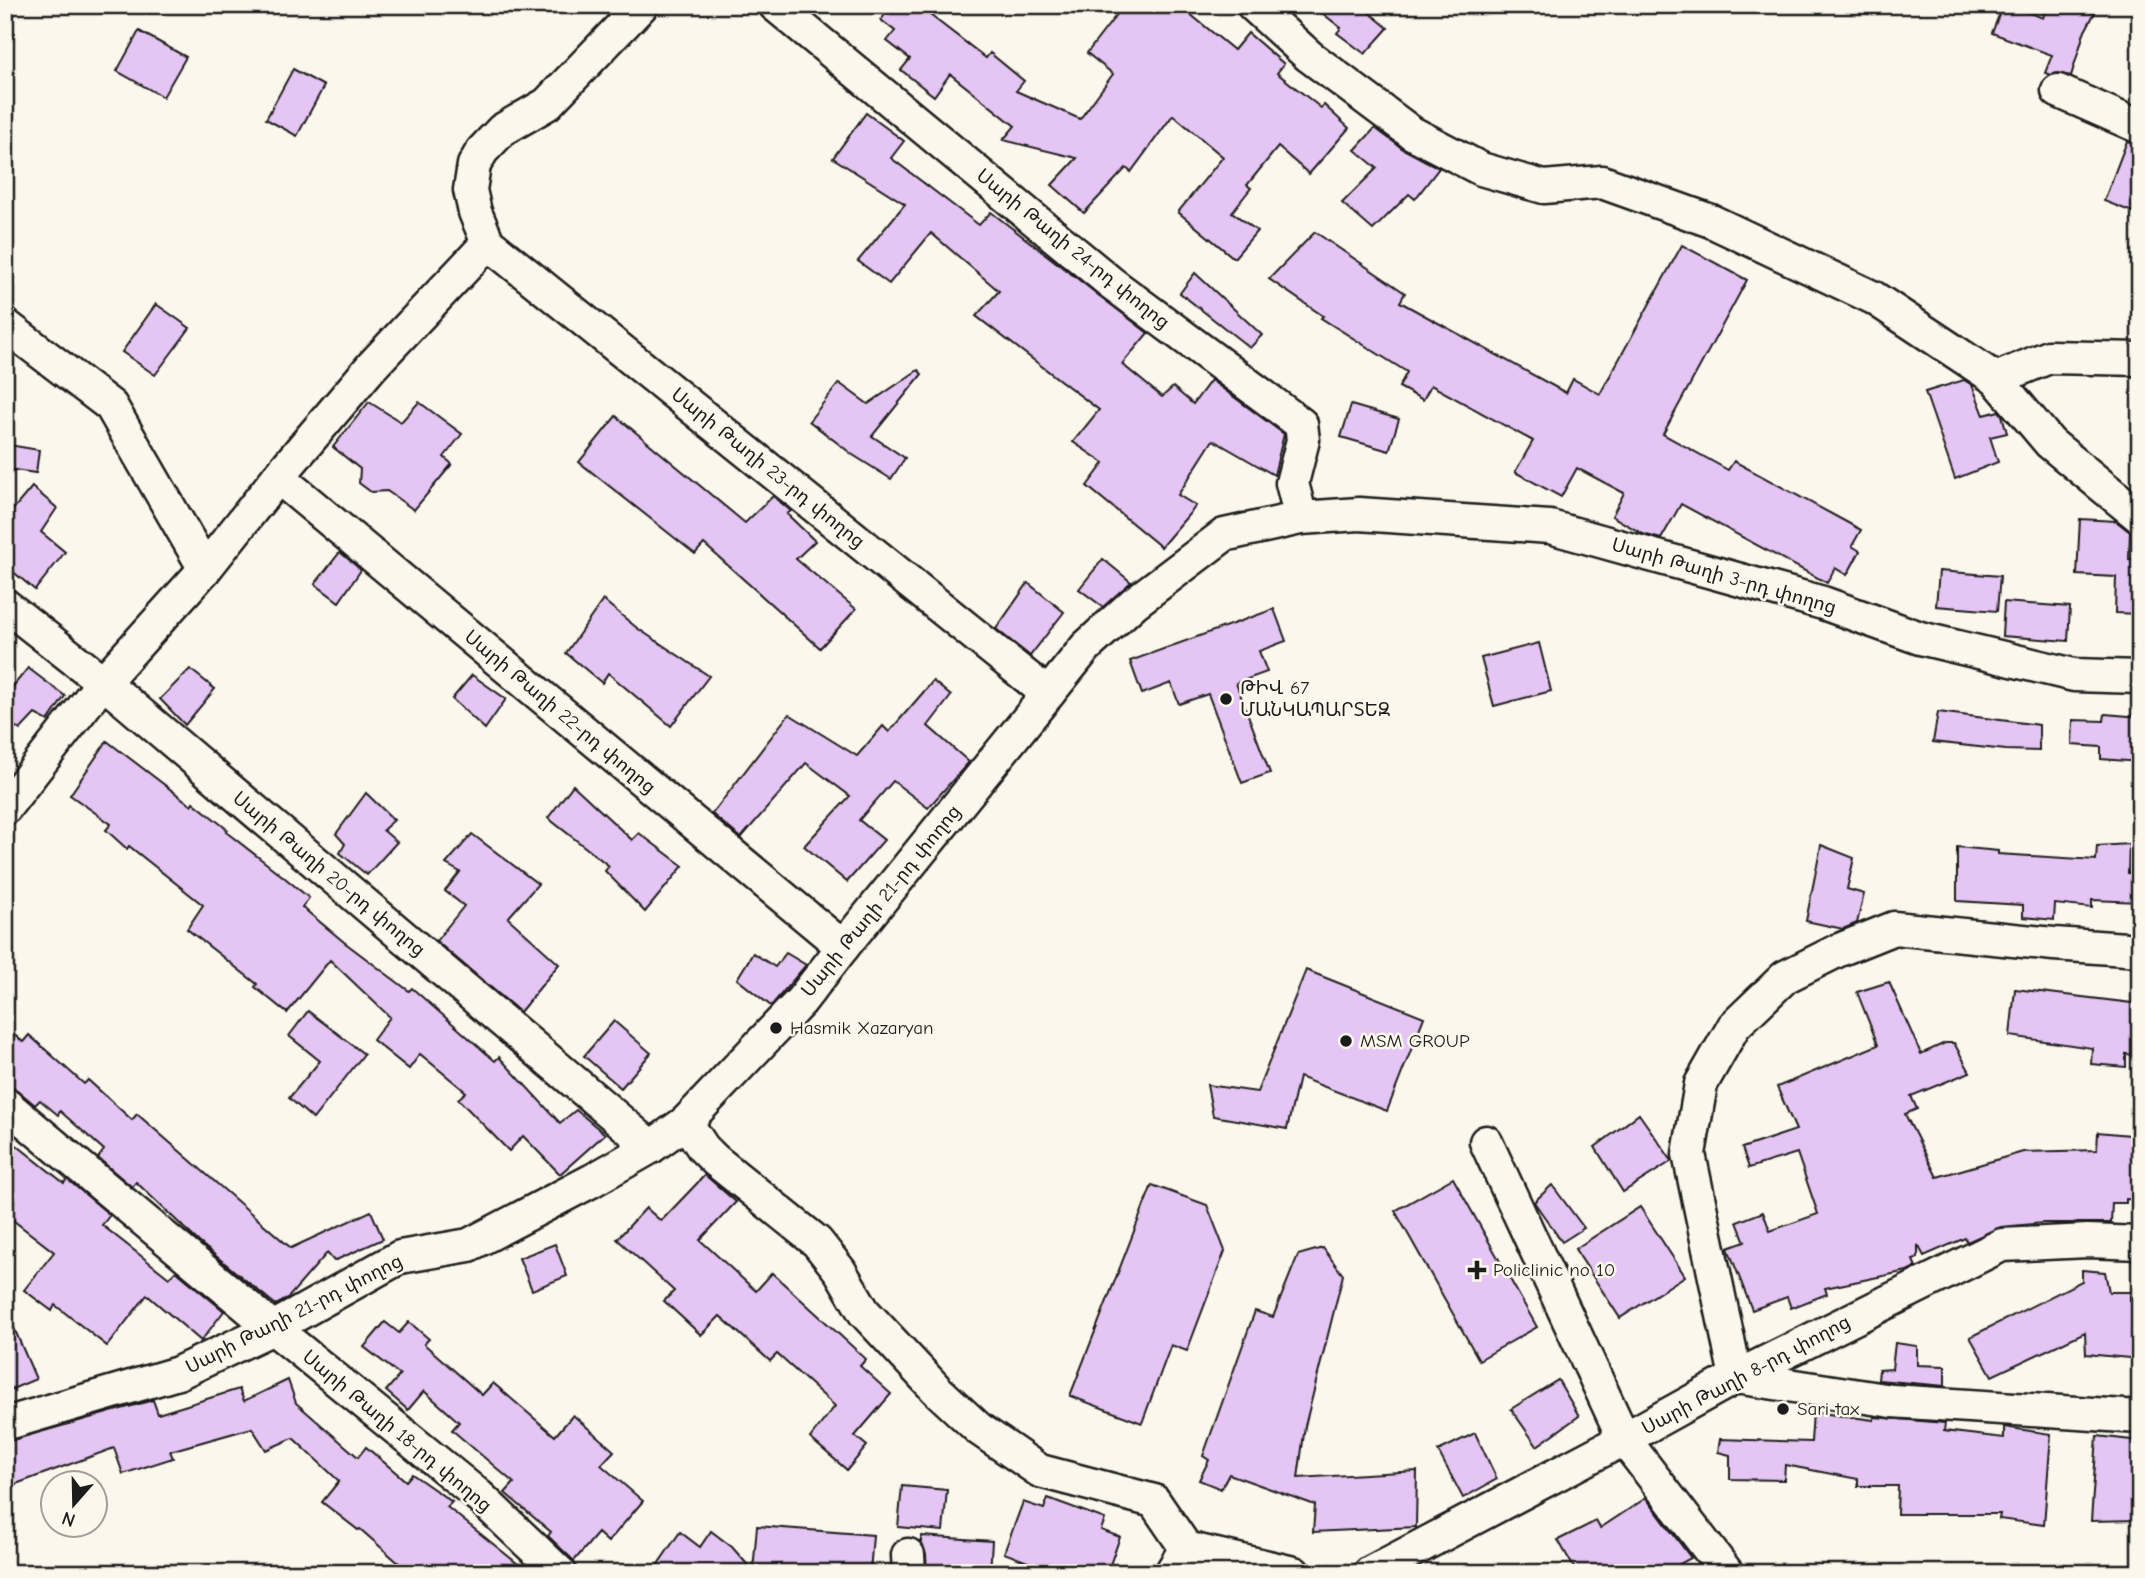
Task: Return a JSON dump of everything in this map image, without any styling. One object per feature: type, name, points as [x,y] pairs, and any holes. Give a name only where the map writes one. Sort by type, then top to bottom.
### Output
[{"type":"street","points":[[5,808],[103,682],[205,569],[372,366],[488,243],[475,212],[470,190],[474,165],[482,150],[502,130],[547,104],[642,5]]},
{"type":"street","name":"Սարի Թաղի 24-րդ փողոց","points":[[775,5],[1110,282],[1301,424],[1303,440],[1292,482],[1301,518]]},
{"type":"street","points":[[1253,5],[1309,56],[1412,133],[1481,169],[1544,187],[1602,182],[1711,221],[1874,298],[1996,379],[2050,443],[2140,517]]},
{"type":"street","points":[[2058,90],[2140,127]]},
{"type":"street","name":"Սարի Թաղի 23-րդ փողոց","points":[[488,243],[1048,694]]},
{"type":"street","points":[[5,325],[111,406],[205,569]]},
{"type":"street","points":[[1996,379],[2049,357],[2140,359]]},
{"type":"street","name":"Սարի Թաղի 22-րդ փողոց","points":[[278,477],[843,947]]},
{"type":"street","name":"Սարի Թաղի 3-րդ փողոց","points":[[1301,518],[1359,514],[1550,527],[1823,603],[1920,638],[2074,675],[2140,677]]},
{"type":"street","name":"Սարի Թաղի 21-րդ փողոց","points":[[5,1424],[178,1373],[273,1328],[400,1257],[469,1245],[651,1147],[686,1122],[801,1001],[1087,647],[1133,603],[1224,535],[1301,518]]},
{"type":"street","name":"Սարի Թաղի 20-րդ փողոց","points":[[5,605],[103,682],[651,1147]]},
{"type":"street","points":[[2140,950],[1895,928],[1839,950],[1785,977],[1734,1026],[1701,1084],[1689,1154],[1735,1377],[1892,1401],[2140,1416]]},
{"type":"street","name":"Սարի Թաղի 18-րդ փողոց","points":[[5,1104],[479,1496],[560,1573]]},
{"type":"street","points":[[686,1122],[703,1149],[715,1160],[817,1242],[840,1271],[864,1312],[937,1390],[979,1429],[1040,1471],[1154,1501],[1178,1560],[1294,1573]]},
{"type":"street","points":[[1486,1142],[1624,1439],[1727,1573]]},
{"type":"street","name":"Սարի Թաղի 8-րդ փողոց","points":[[1370,1573],[1624,1439],[1735,1377],[2002,1245],[2088,1241],[2140,1243]]},
{"type":"building","points":[[892,5],[917,5],[986,58],[990,53],[1024,81],[1016,91],[1080,119],[1113,74],[1087,53],[1124,5],[1179,5],[1234,50],[1248,33],[1284,64],[1277,73],[1321,108],[1324,105],[1349,128],[1309,174],[1278,147],[1247,185],[1251,188],[1232,212],[1257,231],[1234,258],[1178,212],[1223,157],[1173,115],[1131,172],[1126,168],[1084,213],[1052,185],[1077,158],[1003,140],[1015,126],[950,74],[934,96],[901,70],[910,59],[887,41],[895,31],[881,20]]},
{"type":"building","points":[[1312,5],[1360,5],[1388,28],[1365,54],[1337,33],[1341,28]]},
{"type":"building","points":[[2003,5],[2043,18],[2047,5],[2099,5],[2084,33],[2071,76],[2045,73],[2052,55],[1992,33]]},
{"type":"building","points":[[139,31],[186,57],[163,97],[117,71]]},
{"type":"building","points":[[293,69],[324,86],[297,136],[266,119]]},
{"type":"building","points":[[866,113],[904,141],[891,158],[979,225],[991,212],[1148,333],[1122,364],[1162,397],[1173,387],[1193,404],[1211,380],[1284,434],[1274,475],[1213,440],[1178,495],[1196,506],[1161,547],[1087,486],[1104,463],[1073,442],[1099,410],[976,316],[999,291],[931,233],[889,284],[858,261],[905,204],[833,158]]},
{"type":"building","points":[[1375,128],[1403,149],[1439,168],[1415,199],[1409,194],[1373,230],[1342,203],[1377,168],[1355,150]]},
{"type":"building","points":[[2127,141],[2140,145],[2140,215],[2104,201]]},
{"type":"building","points":[[1315,232],[1405,293],[1400,302],[1566,393],[1573,379],[1600,394],[1682,245],[1747,280],[1663,434],[1728,470],[1734,461],[1861,530],[1852,546],[1860,551],[1847,575],[1835,568],[1827,583],[1681,504],[1661,539],[1643,534],[1612,516],[1624,493],[1577,468],[1561,497],[1515,472],[1533,441],[1431,385],[1423,400],[1399,387],[1407,372],[1321,318],[1323,316],[1269,279]]},
{"type":"building","points":[[1195,273],[1262,335],[1250,348],[1180,293]]},
{"type":"building","points":[[156,304],[190,328],[155,375],[122,352]]},
{"type":"building","points":[[918,370],[922,374],[872,436],[905,458],[891,479],[853,455],[809,421],[839,383],[868,404]]},
{"type":"building","points":[[1964,380],[1972,385],[1984,415],[1999,411],[2007,433],[1990,437],[1998,462],[1955,479],[1925,392]]},
{"type":"building","points":[[369,402],[401,422],[419,402],[462,434],[444,457],[452,464],[414,510],[387,491],[371,492],[359,483],[360,469],[333,447]]},
{"type":"building","points":[[1351,405],[1399,419],[1389,451],[1341,437]]},
{"type":"building","points":[[616,416],[745,523],[773,496],[791,511],[787,514],[815,541],[796,559],[856,609],[820,648],[704,544],[695,554],[579,462]]},
{"type":"building","points":[[9,445],[39,450],[36,473],[7,469]]},
{"type":"building","points":[[32,487],[57,508],[41,532],[65,552],[35,590],[5,565],[5,519]]},
{"type":"building","points":[[2080,519],[2116,521],[2130,532],[2129,559],[2140,559],[2140,614],[2115,613],[2116,577],[2077,575]]},
{"type":"building","points":[[340,552],[361,570],[339,602],[315,584]]},
{"type":"building","points":[[1103,559],[1131,582],[1103,607],[1079,589]]},
{"type":"building","points":[[1939,571],[2000,576],[1997,611],[1936,606]]},
{"type":"building","points":[[1028,583],[1064,612],[1030,656],[996,629]]},
{"type":"building","points":[[603,600],[637,628],[709,676],[671,726],[608,673],[602,683],[566,653]]},
{"type":"building","points":[[2004,602],[2070,607],[2068,641],[2002,636]]},
{"type":"building","name":"ԹԻՎ 67 ՄԱՆԿԱՊԱՐՏԵԶ","points":[[1274,609],[1286,641],[1259,651],[1267,672],[1236,683],[1270,773],[1242,783],[1208,694],[1179,704],[1171,683],[1142,694],[1130,661]]},
{"type":"building","points":[[1539,643],[1551,691],[1494,706],[1481,658]]},
{"type":"building","points":[[28,668],[65,696],[48,721],[35,714],[20,730],[5,719],[5,696]]},
{"type":"building","points":[[190,669],[215,689],[185,725],[160,699]]},
{"type":"building","points":[[472,675],[506,699],[485,729],[452,699]]},
{"type":"building","points":[[933,681],[951,696],[928,726],[969,762],[928,808],[893,781],[859,820],[884,840],[847,882],[804,846],[850,796],[806,763],[741,838],[712,814],[789,714],[857,756],[883,726],[889,732]]},
{"type":"building","points":[[1938,712],[2039,725],[2039,751],[1933,742]]},
{"type":"building","points":[[2105,714],[2140,717],[2140,762],[2101,759],[2101,747],[2072,745],[2073,720],[2104,721]]},
{"type":"building","points":[[107,741],[191,805],[193,802],[309,898],[302,907],[344,942],[409,991],[412,988],[495,1061],[499,1057],[560,1123],[576,1110],[605,1134],[560,1174],[523,1136],[509,1151],[458,1099],[466,1092],[420,1054],[409,1069],[373,1040],[390,1017],[330,960],[287,1013],[255,987],[257,984],[187,929],[203,905],[129,846],[127,849],[106,830],[111,824],[70,795]]},
{"type":"building","points":[[573,785],[632,840],[639,833],[683,866],[645,912],[605,871],[609,866],[548,818]]},
{"type":"building","points":[[366,793],[394,820],[383,830],[397,842],[367,875],[340,853],[345,844],[336,834]]},
{"type":"building","points":[[472,834],[538,884],[508,918],[559,964],[520,1012],[436,941],[464,906],[445,891],[460,872],[446,864]]},
{"type":"building","points":[[2129,844],[2128,873],[2140,874],[2140,902],[2092,900],[2092,908],[2055,904],[2054,920],[2023,917],[2023,905],[1957,901],[1957,847],[1998,851],[1998,854],[2096,860],[2097,846]]},
{"type":"building","points":[[1821,845],[1854,858],[1847,889],[1864,894],[1857,923],[1843,929],[1806,921]]},
{"type":"building","points":[[753,953],[775,967],[786,953],[806,965],[771,1006],[737,979]]},
{"type":"building","name":"MSM GROUP","points":[[1306,970],[1424,1017],[1387,1111],[1299,1077],[1287,1129],[1213,1116],[1207,1085],[1257,1092]]},
{"type":"building","points":[[1889,982],[1921,1054],[1945,1043],[1954,1043],[1970,1072],[1911,1096],[1917,1109],[1905,1114],[1937,1177],[2023,1152],[2097,1150],[2098,1132],[2130,1135],[2130,1138],[2140,1139],[2140,1200],[2126,1199],[2126,1203],[2112,1203],[2111,1223],[2044,1223],[2001,1227],[1967,1242],[1965,1238],[1924,1256],[1918,1245],[1918,1258],[1913,1260],[1916,1267],[1907,1271],[1825,1288],[1827,1294],[1791,1308],[1787,1297],[1752,1310],[1728,1248],[1745,1242],[1737,1222],[1763,1212],[1770,1231],[1818,1214],[1797,1153],[1749,1168],[1742,1148],[1796,1130],[1777,1087],[1878,1045],[1857,992]]},
{"type":"building","points":[[2015,989],[2140,1004],[2140,1056],[2126,1054],[2126,1067],[2091,1064],[2092,1048],[2010,1036]]},
{"type":"building","points":[[308,1011],[364,1054],[313,1119],[289,1098],[320,1061],[289,1036]]},
{"type":"building","points":[[614,1021],[651,1053],[621,1088],[584,1056]]},
{"type":"building","points":[[5,1027],[23,1042],[29,1035],[84,1084],[88,1080],[132,1120],[137,1114],[291,1248],[371,1211],[383,1239],[334,1261],[327,1253],[287,1299],[276,1305],[200,1243],[136,1182],[132,1187],[98,1158],[104,1150],[60,1111],[58,1115],[40,1100],[35,1105],[17,1090],[5,1086]]},
{"type":"building","points":[[1639,1114],[1672,1161],[1623,1192],[1595,1147]]},
{"type":"building","points":[[5,1128],[12,1134],[9,1139],[64,1183],[67,1179],[110,1215],[102,1225],[169,1278],[176,1271],[224,1311],[201,1341],[147,1295],[107,1346],[55,1305],[52,1311],[24,1290],[54,1252],[5,1214]]},
{"type":"building","points":[[705,1175],[736,1202],[700,1240],[756,1291],[772,1273],[866,1359],[860,1366],[891,1394],[855,1436],[867,1446],[847,1470],[810,1438],[835,1406],[777,1354],[770,1361],[720,1316],[701,1335],[664,1301],[674,1291],[617,1239],[646,1208],[661,1221]]},
{"type":"building","points":[[1453,1178],[1537,1327],[1479,1360],[1395,1211]]},
{"type":"building","points":[[1152,1185],[1207,1205],[1225,1251],[1187,1351],[1171,1345],[1142,1423],[1070,1396]]},
{"type":"building","points":[[1552,1185],[1584,1228],[1562,1242],[1534,1202]]},
{"type":"building","points":[[1640,1207],[1685,1276],[1620,1318],[1575,1249]]},
{"type":"building","points":[[555,1244],[567,1276],[532,1290],[519,1258]]},
{"type":"building","points":[[1323,1248],[1343,1275],[1305,1426],[1298,1478],[1417,1471],[1416,1527],[1313,1532],[1315,1505],[1229,1474],[1221,1489],[1199,1480],[1209,1460],[1203,1456],[1255,1311],[1273,1317],[1298,1255]]},
{"type":"building","points":[[2082,1270],[2105,1272],[2109,1292],[2130,1292],[2130,1300],[2140,1300],[2140,1359],[2086,1354],[2085,1332],[1992,1376],[1970,1337],[2082,1281]]},
{"type":"building","points":[[5,1307],[36,1379],[5,1392]]},
{"type":"building","points":[[385,1322],[399,1333],[409,1322],[429,1339],[424,1344],[482,1395],[493,1383],[555,1436],[573,1415],[614,1451],[601,1465],[643,1501],[608,1542],[598,1533],[574,1561],[548,1536],[551,1532],[505,1493],[514,1483],[452,1430],[459,1422],[424,1391],[408,1410],[386,1391],[400,1375],[364,1347]]},
{"type":"building","points":[[1895,1343],[1917,1346],[1917,1365],[1945,1366],[1945,1386],[1878,1380],[1879,1370],[1892,1369]]},
{"type":"building","points":[[288,1380],[296,1403],[358,1457],[366,1447],[406,1481],[412,1474],[452,1502],[447,1507],[523,1568],[525,1565],[533,1573],[410,1573],[360,1529],[322,1502],[339,1481],[293,1438],[266,1450],[252,1428],[170,1451],[173,1458],[123,1474],[114,1448],[54,1470],[38,1470],[38,1476],[5,1488],[5,1442],[153,1400],[158,1414],[239,1389],[244,1401]]},
{"type":"building","points":[[1558,1380],[1579,1416],[1537,1446],[1511,1409]]},
{"type":"building","points":[[1813,1412],[1874,1420],[1874,1417],[1945,1423],[1944,1431],[2004,1438],[2004,1427],[2051,1434],[2044,1525],[1999,1519],[2000,1514],[1897,1514],[1898,1486],[1858,1486],[1858,1479],[1785,1465],[1784,1480],[1730,1479],[1730,1455],[1718,1452],[1720,1439],[1811,1442]]},
{"type":"building","points":[[1475,1433],[1497,1479],[1463,1498],[1438,1451]]},
{"type":"building","points":[[2097,1436],[2140,1441],[2140,1520],[2091,1521]]},
{"type":"building","points":[[902,1486],[947,1490],[943,1531],[898,1527]]},
{"type":"building","points":[[1048,1498],[1105,1519],[1101,1530],[1120,1537],[1107,1573],[1057,1573],[1004,1553],[1023,1502],[1044,1509]]},
{"type":"building","points":[[1646,1498],[1691,1558],[1663,1573],[1577,1573],[1558,1540],[1596,1521],[1600,1528]]},
{"type":"building","points":[[757,1526],[873,1535],[870,1573],[652,1573],[680,1532],[700,1547],[711,1531],[732,1547],[753,1571]]},
{"type":"building","points":[[921,1536],[992,1541],[990,1573],[927,1573]]},
{"type":"place","name":"ԹԻՎ 67 ՄԱՆԿԱՊԱՐՏԵԶ","points":[[1226,699]]},
{"type":"place","name":"Hasmik Xazaryan","points":[[776,1028]]},
{"type":"place","name":"MSM GROUP","points":[[1346,1041]]},
{"type":"place","name":"Policlinic no 10","points":[[1477,1270]]},
{"type":"place","name":"Sari tax","points":[[1783,1409]]}]
